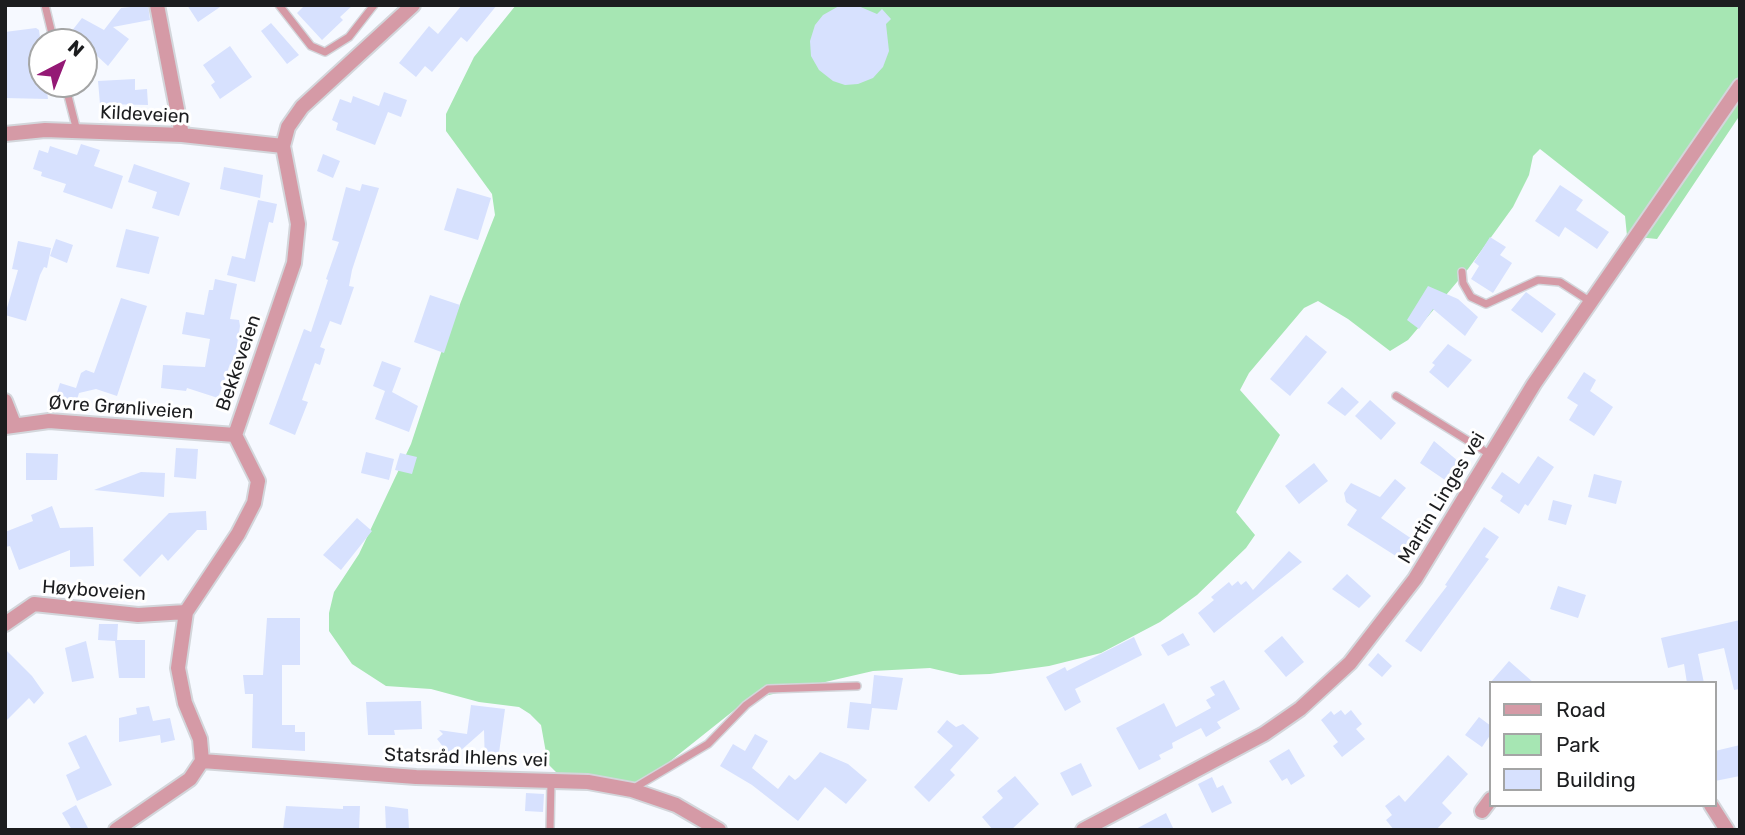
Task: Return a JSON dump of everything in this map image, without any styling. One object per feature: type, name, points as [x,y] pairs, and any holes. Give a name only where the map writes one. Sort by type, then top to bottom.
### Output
[{"type":"street","points":[[157,5],[182,135]]},
{"type":"street","points":[[283,146],[288,127],[302,107],[405,8]]},
{"type":"street","name":"Martin Linges vei","points":[[1083,830],[1264,734],[1321,692],[1350,663],[1397,606],[1437,546],[1534,384],[1740,86]]},
{"type":"street","name":"Kildeveien","points":[[5,134],[77,132],[182,135],[283,146]]},
{"type":"street","name":"Bekkeveien","points":[[202,761],[200,739],[186,703],[177,668],[186,612],[238,534],[254,503],[258,481],[235,435],[294,263],[298,225],[283,146]]},
{"type":"street","points":[[5,401],[10,426]]},
{"type":"street","name":"Øvre Grønliveien","points":[[10,426],[49,421],[235,435]]},
{"type":"street","name":"Høyboveien","points":[[5,624],[34,604],[138,615],[186,612]]},
{"type":"street","points":[[116,830],[190,779],[202,761]]},
{"type":"street","name":"Statsråd Ihlens vei","points":[[202,761],[298,770],[588,782],[632,790],[676,806],[719,830]]},
{"type":"street","points":[[1711,807],[1727,830]]},
{"type":"lane","points":[[45,5],[51,28]]},
{"type":"lane","points":[[279,5],[311,46],[325,52],[349,37],[374,5]]},
{"type":"lane","points":[[68,98],[77,132]]},
{"type":"lane","points":[[1462,272],[1463,283],[1471,297],[1486,304],[1538,280],[1560,282],[1591,302]]},
{"type":"lane","points":[[1396,396],[1491,455]]},
{"type":"lane","points":[[632,790],[708,744],[746,705],[768,689],[857,686]]},
{"type":"lane","points":[[550,830],[551,781]]},
{"type":"green space","points":[[516,5],[1740,5],[1740,115],[1657,239],[1627,236],[1625,216],[1540,149],[1533,156],[1529,175],[1513,207],[1468,269],[1408,340],[1390,351],[1348,319],[1318,301],[1304,308],[1249,373],[1240,390],[1280,435],[1236,512],[1255,535],[1246,548],[1197,595],[1160,622],[1101,653],[1049,666],[960,675],[930,668],[873,671],[747,700],[639,786],[559,775],[548,764],[541,725],[519,707],[479,702],[431,689],[386,686],[352,664],[329,631],[329,613],[334,592],[359,554],[411,444],[442,350],[495,215],[492,194],[446,131],[446,114],[474,57]]},
{"type":"building","points":[[148,5],[150,20],[113,27],[129,39],[108,66],[98,57],[98,28],[74,28],[82,18],[104,30],[121,8]]},
{"type":"building","points":[[187,5],[223,5],[198,22]]},
{"type":"building","points":[[305,5],[353,5],[340,17],[343,20],[322,40],[297,13]]},
{"type":"building","points":[[462,5],[497,5],[467,42],[461,37],[432,72],[425,66],[416,77],[399,63],[429,26],[438,34]]},
{"type":"building","points":[[856,5],[877,14],[882,9],[891,19],[886,24],[889,51],[883,67],[873,78],[858,84],[845,85],[833,81],[819,70],[811,56],[810,41],[815,25],[823,15],[839,6]]},
{"type":"building","points":[[271,23],[299,55],[287,64],[261,31]]},
{"type":"building","points":[[28,29],[28,98],[48,99],[5,98],[5,32]]},
{"type":"building","points":[[230,46],[252,77],[220,99],[211,85],[215,82],[203,65]]},
{"type":"building","points":[[135,79],[135,90],[147,89],[148,105],[100,104],[98,81]]},
{"type":"building","points":[[384,92],[407,100],[401,117],[388,112],[375,145],[336,130],[338,123],[332,120],[340,99],[351,103],[353,96],[379,106]]},
{"type":"building","points":[[81,144],[100,150],[94,166],[123,176],[112,209],[63,192],[66,184],[41,176],[42,172],[33,169],[39,150],[48,153],[50,146],[77,155]]},
{"type":"building","points":[[323,154],[340,161],[333,178],[317,171]]},
{"type":"building","points":[[134,164],[190,183],[179,216],[152,208],[157,192],[128,182]]},
{"type":"building","points":[[224,167],[263,175],[260,198],[220,189]]},
{"type":"building","points":[[362,184],[379,188],[352,270],[349,286],[354,287],[341,325],[330,321],[320,347],[325,349],[320,365],[315,363],[302,400],[308,402],[295,435],[269,424],[304,329],[311,332],[328,280],[326,279],[339,242],[332,240],[346,187],[360,191]]},
{"type":"building","points":[[1560,185],[1583,200],[1576,210],[1609,232],[1597,249],[1565,227],[1559,237],[1535,221]]},
{"type":"building","points":[[457,188],[491,198],[478,240],[444,230]]},
{"type":"building","points":[[258,200],[277,204],[273,223],[269,222],[255,282],[227,275],[232,256],[245,259]]},
{"type":"building","points":[[126,229],[159,237],[149,274],[116,267]]},
{"type":"building","points":[[1490,237],[1506,247],[1500,255],[1512,263],[1493,293],[1471,279],[1479,266],[1474,262]]},
{"type":"building","points":[[56,239],[73,245],[67,263],[50,256]]},
{"type":"building","points":[[18,241],[51,248],[47,268],[44,267],[40,275],[26,321],[5,315],[18,270],[12,269]]},
{"type":"building","points":[[215,279],[237,284],[230,319],[239,320],[236,351],[242,353],[239,366],[230,364],[218,398],[187,388],[186,391],[161,388],[163,365],[205,367],[210,339],[182,334],[186,312],[204,315],[209,290],[213,290]]},
{"type":"building","points":[[1428,286],[1458,299],[1478,317],[1465,336],[1433,309],[1419,329],[1407,320]]},
{"type":"building","points":[[1526,292],[1556,314],[1542,333],[1511,310]]},
{"type":"building","points":[[430,295],[460,305],[444,353],[414,342]]},
{"type":"building","points":[[121,298],[147,306],[117,396],[96,389],[79,393],[75,406],[55,399],[60,383],[76,388],[81,373],[86,370],[94,373]]},
{"type":"building","points":[[1306,335],[1327,352],[1290,396],[1270,379]]},
{"type":"building","points":[[1448,344],[1472,360],[1448,388],[1429,372],[1435,365],[1432,363]]},
{"type":"building","points":[[382,361],[401,368],[392,392],[418,406],[409,432],[375,419],[385,391],[373,386]]},
{"type":"building","points":[[1584,372],[1596,380],[1590,391],[1613,407],[1594,436],[1569,420],[1578,405],[1567,398]]},
{"type":"building","points":[[1342,387],[1359,402],[1345,416],[1327,403]]},
{"type":"building","points":[[1370,400],[1396,423],[1381,440],[1355,416]]},
{"type":"building","points":[[1434,441],[1458,461],[1445,480],[1420,463]]},
{"type":"building","points":[[176,448],[198,449],[196,479],[174,477]]},
{"type":"building","points":[[366,452],[394,459],[389,480],[361,473]]},
{"type":"building","points":[[26,453],[58,454],[57,480],[26,480]]},
{"type":"building","points":[[400,453],[417,457],[412,474],[395,470]]},
{"type":"building","points":[[1538,456],[1554,467],[1528,506],[1525,504],[1519,514],[1500,501],[1503,496],[1491,488],[1502,472],[1519,484]]},
{"type":"building","points":[[1314,463],[1328,481],[1299,504],[1285,486]]},
{"type":"building","points":[[141,472],[165,473],[164,497],[94,490]]},
{"type":"building","points":[[1594,474],[1622,481],[1616,504],[1588,497]]},
{"type":"building","points":[[1395,479],[1406,488],[1381,518],[1412,539],[1399,558],[1347,525],[1357,510],[1346,502],[1344,493],[1351,483],[1380,497]]},
{"type":"building","points":[[1553,500],[1572,505],[1566,525],[1548,520]]},
{"type":"building","points":[[52,506],[60,528],[93,527],[94,566],[70,567],[70,550],[19,570],[10,546],[5,547],[5,532],[33,521],[31,515]]},
{"type":"building","points":[[206,511],[207,530],[197,530],[168,561],[162,554],[140,577],[123,560],[169,513]]},
{"type":"building","points":[[357,518],[372,531],[341,570],[323,555]]},
{"type":"building","points":[[1484,527],[1499,537],[1485,557],[1489,559],[1421,652],[1405,641],[1447,586],[1445,585]]},
{"type":"building","points":[[1289,551],[1302,562],[1214,633],[1198,613],[1214,600],[1211,597],[1229,582],[1232,586],[1238,581],[1241,585],[1246,581],[1253,590]]},
{"type":"building","points":[[1347,574],[1371,596],[1359,608],[1332,589]]},
{"type":"building","points":[[1558,586],[1586,595],[1578,618],[1550,609]]},
{"type":"building","points":[[267,618],[300,618],[300,665],[282,665],[282,725],[295,725],[295,732],[305,732],[305,751],[252,748],[253,694],[245,694],[243,675],[263,675]]},
{"type":"building","points":[[1740,620],[1740,689],[1734,690],[1724,648],[1698,654],[1704,681],[1687,681],[1684,664],[1668,668],[1661,638]]},
{"type":"building","points":[[99,624],[118,624],[117,640],[145,640],[145,678],[119,678],[115,641],[98,640]]},
{"type":"building","points":[[1183,633],[1190,645],[1168,656],[1161,645]]},
{"type":"building","points":[[1282,636],[1304,662],[1286,677],[1264,651]]},
{"type":"building","points":[[1134,637],[1142,655],[1075,689],[1081,702],[1065,711],[1046,677],[1065,667],[1067,671]]},
{"type":"building","points":[[86,641],[94,678],[72,682],[65,648]]},
{"type":"building","points":[[5,649],[32,676],[44,693],[34,704],[29,698],[5,722]]},
{"type":"building","points":[[1378,653],[1392,666],[1382,677],[1368,665]]},
{"type":"building","points":[[1509,661],[1532,681],[1492,681]]},
{"type":"building","points":[[874,675],[903,678],[897,710],[872,708],[869,730],[847,728],[850,702],[871,704]]},
{"type":"building","points":[[1224,680],[1240,709],[1217,722],[1221,728],[1206,737],[1201,728],[1172,743],[1173,748],[1159,755],[1161,759],[1139,770],[1116,728],[1164,703],[1176,727],[1211,708],[1206,700],[1215,695],[1210,687]]},
{"type":"building","points":[[421,701],[422,729],[394,730],[395,735],[368,735],[366,702]]},
{"type":"building","points":[[471,705],[505,709],[499,753],[509,753],[507,767],[485,766],[484,730],[459,752],[455,747],[448,753],[437,739],[443,734],[439,730],[467,734]]},
{"type":"building","points":[[149,706],[153,721],[170,718],[175,740],[161,743],[160,735],[119,742],[119,718],[137,714],[136,708]]},
{"type":"building","points":[[1341,710],[1345,715],[1351,710],[1362,724],[1356,729],[1365,739],[1342,757],[1333,746],[1338,742],[1321,720],[1331,711],[1334,715]]},
{"type":"building","points":[[1479,717],[1490,725],[1490,735],[1482,747],[1465,735]]},
{"type":"building","points":[[947,720],[956,727],[963,724],[979,738],[950,770],[955,775],[929,802],[914,787],[953,746],[937,732]]},
{"type":"building","points":[[755,734],[768,741],[752,768],[778,789],[789,775],[795,780],[799,777],[820,752],[848,764],[867,780],[846,804],[825,787],[798,821],[752,785],[720,766],[733,744],[745,751]]},
{"type":"building","points":[[86,735],[112,785],[77,801],[66,775],[80,768],[68,743]]},
{"type":"building","points":[[1740,745],[1740,776],[1717,781],[1717,751]]},
{"type":"building","points":[[1289,749],[1305,776],[1291,785],[1287,778],[1282,781],[1269,761]]},
{"type":"building","points":[[1448,755],[1468,774],[1442,803],[1452,813],[1436,830],[1394,830],[1386,820],[1392,815],[1385,806],[1399,795],[1405,802]]},
{"type":"building","points":[[1081,763],[1092,786],[1072,796],[1060,773]]},
{"type":"building","points":[[1015,776],[1039,804],[1011,830],[993,830],[982,817],[1003,798],[997,791]]},
{"type":"building","points":[[1212,777],[1217,788],[1223,785],[1232,803],[1212,813],[1198,784]]},
{"type":"building","points":[[526,793],[544,794],[543,812],[525,811]]},
{"type":"building","points":[[76,805],[89,830],[72,830],[62,813]]},
{"type":"building","points":[[286,806],[343,809],[343,806],[360,806],[359,830],[283,830]]},
{"type":"building","points":[[385,806],[408,809],[409,830],[386,830]]},
{"type":"building","points":[[1166,813],[1174,830],[1134,830]]}]
